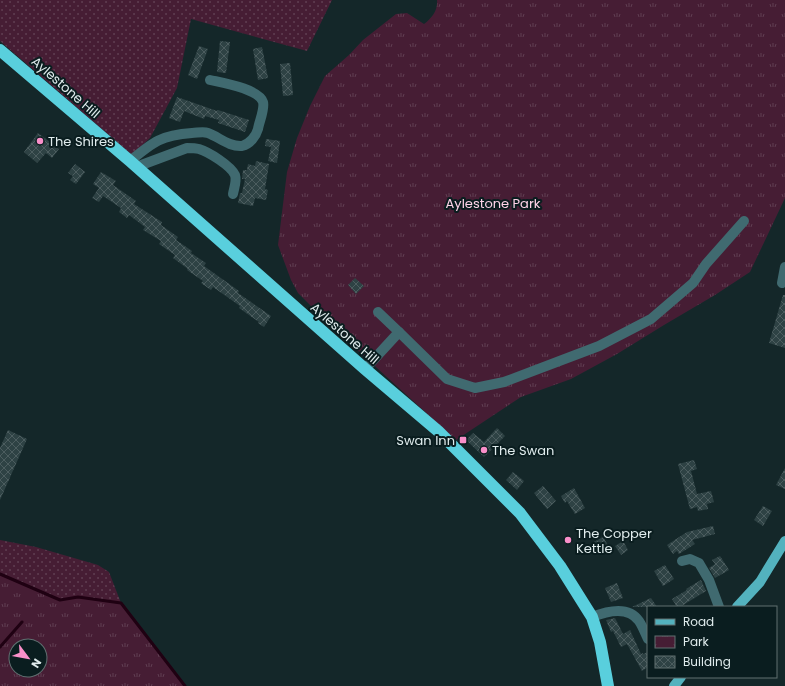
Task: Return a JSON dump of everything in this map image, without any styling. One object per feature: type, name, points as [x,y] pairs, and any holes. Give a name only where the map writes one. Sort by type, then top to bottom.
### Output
[{"type":"highway","name":"Aylestone Hill","points":[[0,50],[133,164],[438,432],[520,513],[560,566],[592,617],[600,642],[607,686]]},
{"type":"main road","points":[[738,606],[760,582],[785,541]]},
{"type":"main road","points":[[674,686],[680,678]]},
{"type":"street","points":[[133,164],[152,142],[175,134],[206,132],[230,144],[242,146],[251,141],[257,133],[261,114],[263,103],[260,98],[252,92],[210,80]]},
{"type":"street","points":[[133,164],[187,148],[201,149],[230,168],[236,180],[233,194]]},
{"type":"street","points":[[378,312],[447,379],[475,388],[504,382],[599,346],[651,319],[693,283],[706,264],[744,221]]},
{"type":"street","points":[[782,283],[785,267]]},
{"type":"street","points":[[365,369],[400,332]]},
{"type":"street","points":[[682,561],[690,559],[699,563],[709,580],[719,606]]},
{"type":"street","points":[[592,617],[619,610],[632,614],[639,621],[647,637]]},
{"type":"green space","points":[[0,0],[332,0],[307,51],[191,19],[177,88],[150,138],[132,155],[0,41]]},
{"type":"green space","name":"Aylestone Park","points":[[437,0],[785,0],[785,198],[750,272],[715,295],[617,354],[571,379],[521,397],[456,440],[333,328],[298,293],[291,280],[278,245],[287,172],[297,138],[310,106],[325,76],[349,55],[363,40],[396,14],[407,13],[424,24],[434,14],[437,7]]},
{"type":"green space","points":[[0,540],[36,547],[98,565],[109,572],[121,603],[78,597],[60,600],[0,574]]},
{"type":"green space","points":[[0,574],[60,600],[78,597],[121,603],[185,686],[0,686]]},
{"type":"building","points":[[220,41],[230,42],[226,73],[217,72]]},
{"type":"building","points":[[199,46],[208,49],[197,79],[188,75]]},
{"type":"building","points":[[262,47],[268,78],[258,80],[253,49]]},
{"type":"building","points":[[290,63],[293,95],[283,96],[280,64]]},
{"type":"building","points":[[177,97],[249,120],[245,132],[218,123],[219,120],[205,116],[204,119],[184,111],[180,122],[169,118]]},
{"type":"building","name":"The Shires","points":[[38,133],[59,149],[52,158],[46,153],[37,163],[24,152]]},
{"type":"building","points":[[266,139],[280,141],[277,163],[268,161],[271,147],[265,146]]},
{"type":"building","points":[[256,161],[269,164],[265,189],[268,190],[266,200],[255,198],[253,206],[238,203],[245,179],[242,179],[243,170],[247,170],[248,164],[255,166]]},
{"type":"building","points":[[75,164],[85,172],[76,184],[70,180],[73,176],[68,173]]},
{"type":"building","points":[[101,172],[116,181],[113,185],[136,201],[134,204],[162,222],[161,225],[178,237],[176,240],[206,263],[204,266],[239,291],[238,293],[271,316],[264,327],[239,308],[240,306],[213,287],[211,290],[201,283],[203,281],[173,258],[175,255],[159,244],[161,241],[143,230],[145,227],[129,215],[127,218],[119,212],[121,208],[103,196],[99,202],[92,198],[99,188],[93,184]]},
{"type":"building","points":[[355,278],[364,286],[356,294],[348,285]]},
{"type":"building","points":[[783,295],[785,295],[785,348],[769,343]]},
{"type":"building","name":"The Swan","points":[[497,428],[505,436],[484,457],[466,440],[473,433],[484,442]]},
{"type":"building","points":[[8,430],[27,439],[0,500],[0,448]]},
{"type":"building","points":[[694,460],[697,469],[691,471],[697,494],[711,491],[714,502],[707,504],[708,509],[698,511],[697,507],[690,509],[678,464]]},
{"type":"building","points":[[785,468],[785,489],[776,485]]},
{"type":"building","points":[[513,472],[524,481],[517,490],[506,480]]},
{"type":"building","points":[[543,486],[556,501],[547,509],[534,493]]},
{"type":"building","points":[[574,488],[585,508],[575,514],[567,501],[565,503],[561,496]]},
{"type":"building","points":[[763,506],[772,511],[763,526],[754,520]]},
{"type":"building","points":[[713,526],[715,534],[692,540],[695,544],[679,554],[677,551],[673,554],[667,545],[687,532]]},
{"type":"building","points":[[603,537],[609,547],[600,553],[594,542]]},
{"type":"building","points":[[623,541],[628,550],[621,555],[615,546]]},
{"type":"building","points":[[720,556],[729,570],[715,578],[709,568],[715,564],[712,560]]},
{"type":"building","points":[[665,565],[674,579],[663,586],[654,571]]},
{"type":"building","points":[[701,580],[706,591],[682,606],[676,606],[672,599],[687,590],[686,589]]},
{"type":"building","points":[[617,583],[623,598],[611,602],[605,588]]},
{"type":"building","points":[[651,598],[656,606],[647,607],[632,607]]},
{"type":"building","points":[[615,618],[623,634],[630,630],[641,654],[647,652],[647,668],[642,671],[627,644],[621,647],[613,631],[611,632],[606,620]]},
{"type":"waterway","points":[[0,574],[60,600],[78,597],[121,603],[185,686]]},
{"type":"waterway","points":[[0,647],[22,622]]},
{"type":"place","name":"The Shires","points":[[40,141]]},
{"type":"place","name":"Swan Inn","points":[[463,440]]},
{"type":"place","name":"The Swan","points":[[484,450]]},
{"type":"place","name":"The Copper Kettle","points":[[568,540]]}]
